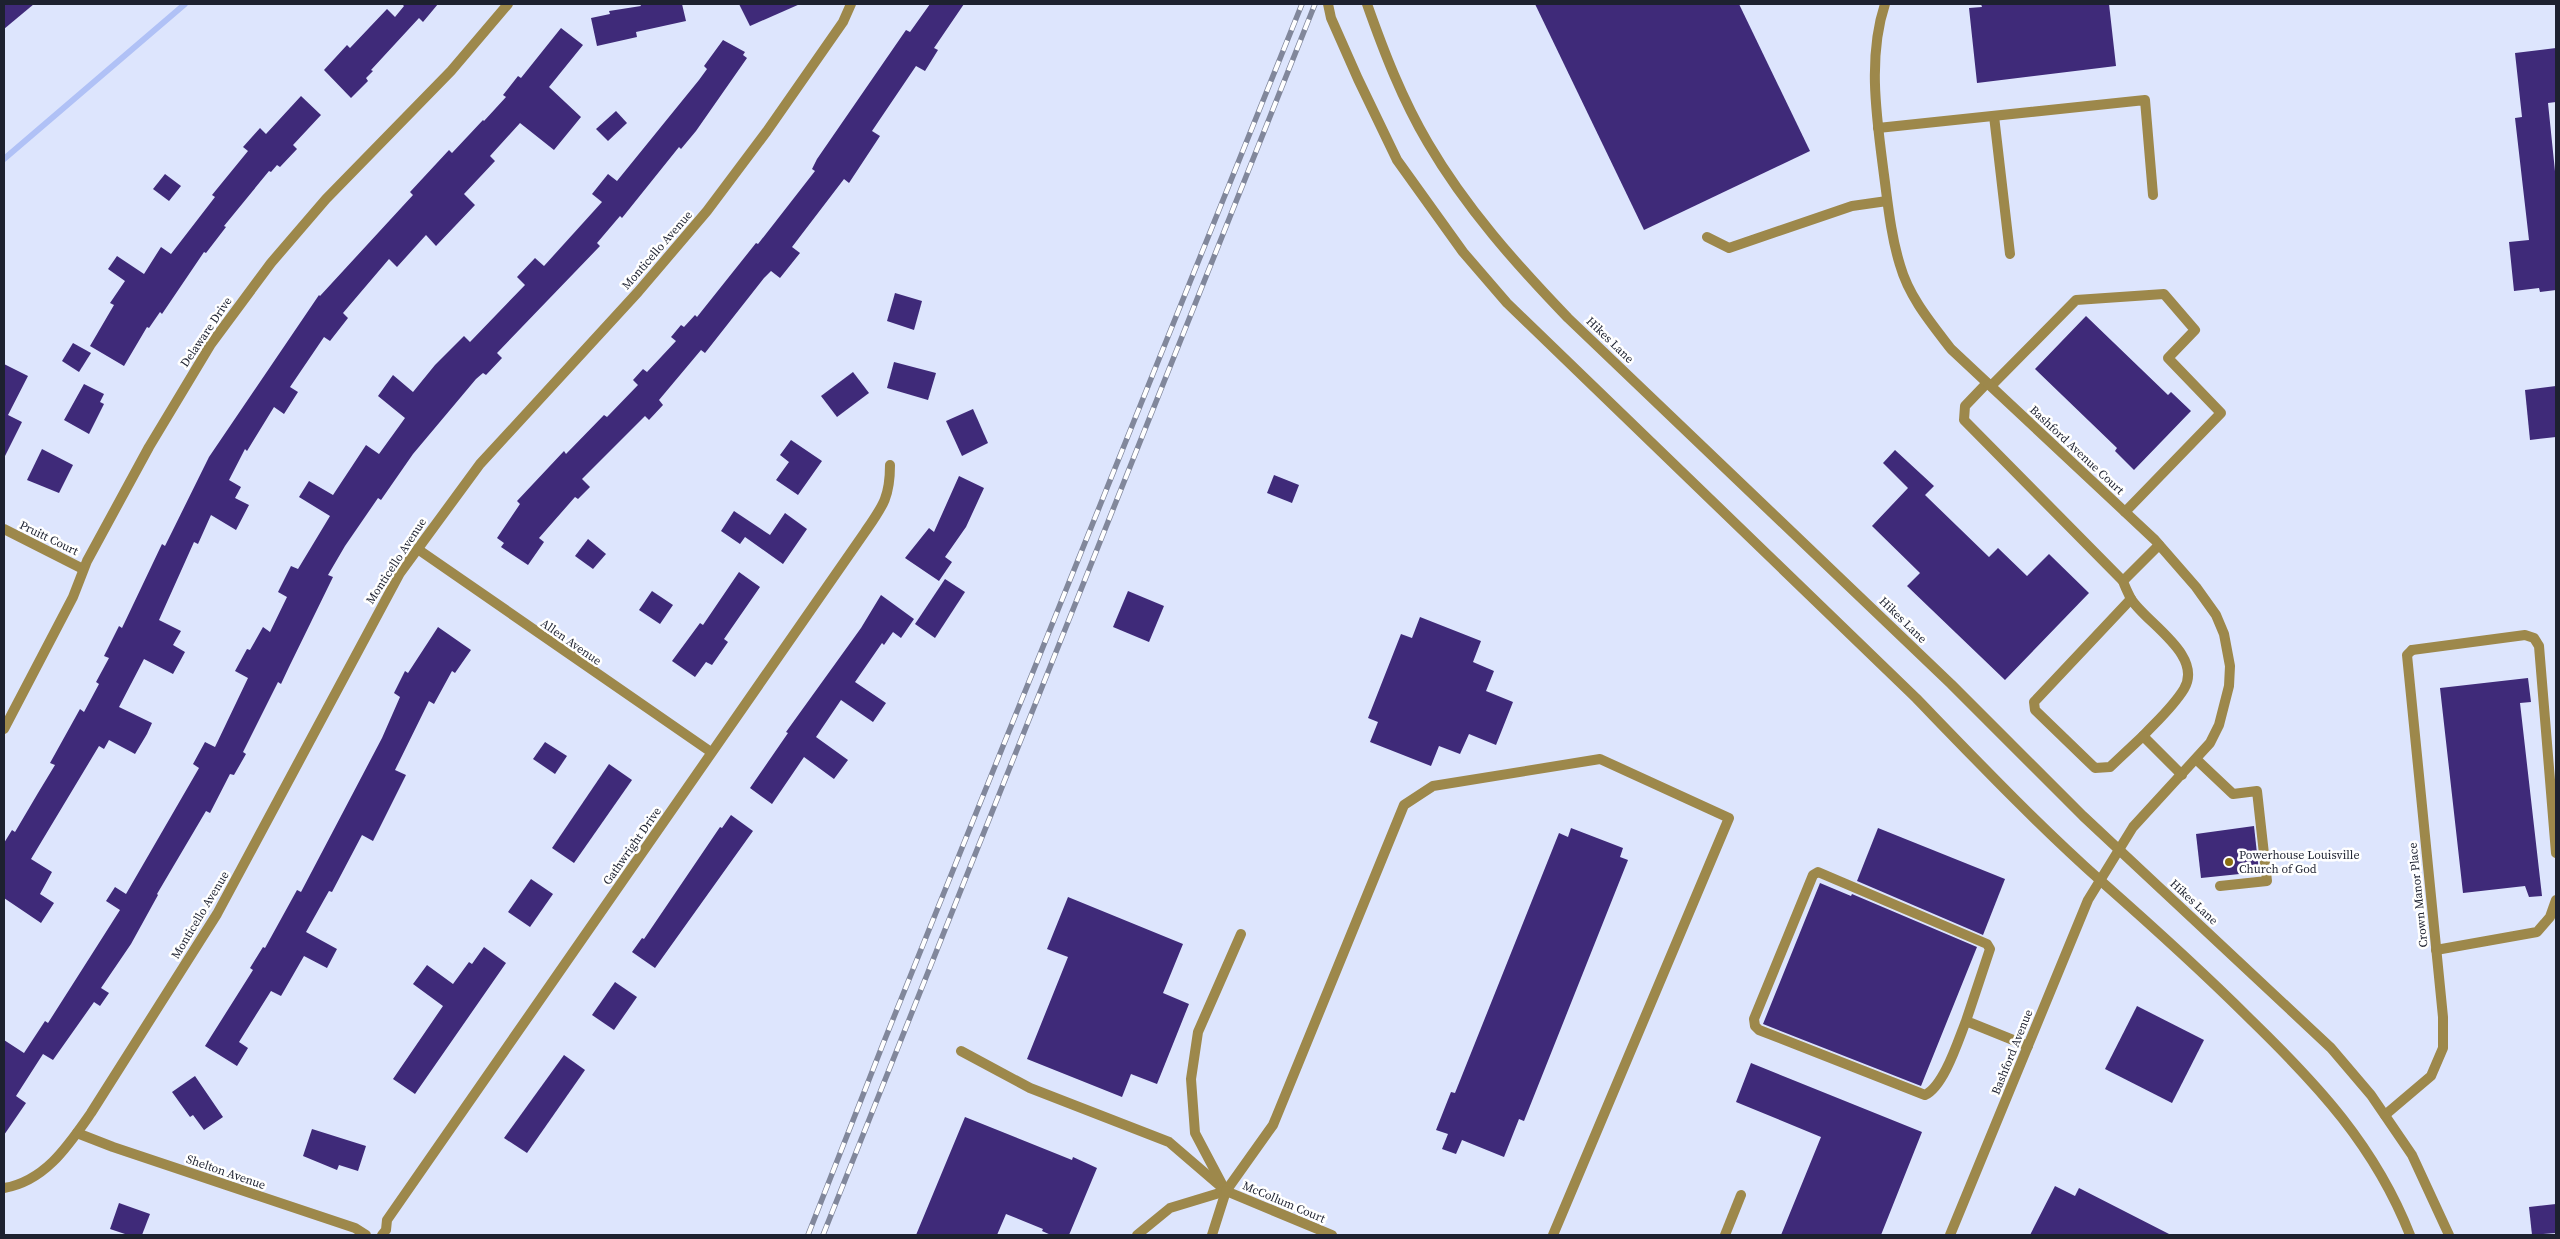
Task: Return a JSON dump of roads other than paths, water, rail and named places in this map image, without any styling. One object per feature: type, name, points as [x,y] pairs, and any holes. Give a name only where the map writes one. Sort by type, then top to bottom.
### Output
[{"type":"street","name":"Delaware Drive","points":[[4,729],[73,597],[83,569],[149,447],[206,352],[271,263],[326,199],[451,71],[508,4]]},
{"type":"street","name":"Monticello Avenue","points":[[4,1188],[19,1186],[44,1171],[77,1132],[217,914],[281,798],[374,618],[400,573],[419,550],[429,532],[480,464],[638,292],[707,211],[843,22],[851,4]]},
{"type":"street","points":[[1328,4],[1331,18],[1397,160],[1463,252],[1507,303],[1909,691],[1978,763],[2099,879],[2215,984],[2305,1072],[2342,1115],[2366,1148],[2398,1205],[2410,1235]]},
{"type":"street","name":"Hikes Lane","points":[[1367,4],[1403,96],[1427,142],[1452,181],[1524,273],[1568,318],[1951,684],[2003,738],[2119,850],[2331,1048],[2385,1115],[2412,1155],[2448,1235]]},
{"type":"street","name":"Bashford Avenue Court","points":[[1885,4],[1878,35],[1876,70],[1878,128],[1887,202],[1900,266],[1911,293],[1927,318],[1951,349],[2159,545],[2196,587],[2216,615],[2229,654],[2229,686],[2219,725],[2210,743],[2133,828],[2099,879]]},
{"type":"street","points":[[1878,128],[2145,100],[2153,195]]},
{"type":"street","points":[[1994,116],[2010,254]]},
{"type":"street","points":[[1707,237],[1729,248],[1852,206],[1887,202]]},
{"type":"street","points":[[2125,512],[2221,413],[2168,358],[2195,330],[2164,294],[2076,300],[1965,406],[1964,420],[2123,581],[2131,599],[2182,652],[2187,668],[2185,687],[2169,710],[2110,767],[2095,768],[2035,710],[2034,702],[2131,599]]},
{"type":"street","name":"Gathwright Drive","points":[[382,1235],[386,1230],[387,1220],[884,504],[890,488],[890,465]]},
{"type":"street","name":"Pruitt Court","points":[[4,529],[83,569]]},
{"type":"street","points":[[2123,581],[2159,545]]},
{"type":"street","name":"Allen Avenue","points":[[419,550],[711,752]]},
{"type":"street","name":"Crown Manor Place","points":[[2385,1115],[2431,1076],[2440,1061],[2443,1048],[2443,1017],[2407,655],[2412,650],[2525,635],[2534,638],[2539,646],[2556,853]]},
{"type":"street","points":[[2143,736],[2182,775]]},
{"type":"street","points":[[1212,1235],[1226,1191],[1273,1125],[1404,805],[1432,786],[1600,759],[1729,818],[1553,1235]]},
{"type":"street","points":[[2196,759],[2233,794],[2257,791],[2267,881],[2220,886]]},
{"type":"street","points":[[1818,872],[1987,944],[1990,948],[1966,1021],[1946,1068],[1932,1092],[1925,1096],[1759,1030],[1755,1026],[1754,1019],[1813,875],[1818,872]]},
{"type":"street","name":"Bashford Avenue","points":[[1950,1235],[2088,900],[2099,879]]},
{"type":"street","points":[[2436,950],[2536,932],[2550,917],[2556,900]]},
{"type":"street","points":[[1226,1191],[1195,1133],[1191,1079],[1198,1032],[1240,934]]},
{"type":"street","points":[[1966,1021],[2028,1046]]},
{"type":"street","name":"McCollum Court","points":[[961,1051],[1030,1088],[1169,1142],[1226,1191],[1332,1235]]},
{"type":"street","name":"Shelton Avenue","points":[[77,1132],[113,1147],[354,1228],[366,1235]]},
{"type":"street","points":[[1137,1235],[1170,1208],[1226,1191]]},
{"type":"street","points":[[1726,1235],[1741,1195]]},
{"type":"waterway","points":[[4,159],[185,4]]},
{"type":"railway","points":[[808,1235],[883,1044],[1302,4]]},
{"type":"railway","points":[[823,1235],[1315,4]]},
{"type":"place","name":"Powerhouse Louisville Church of God","points":[[2229,862]]}]
